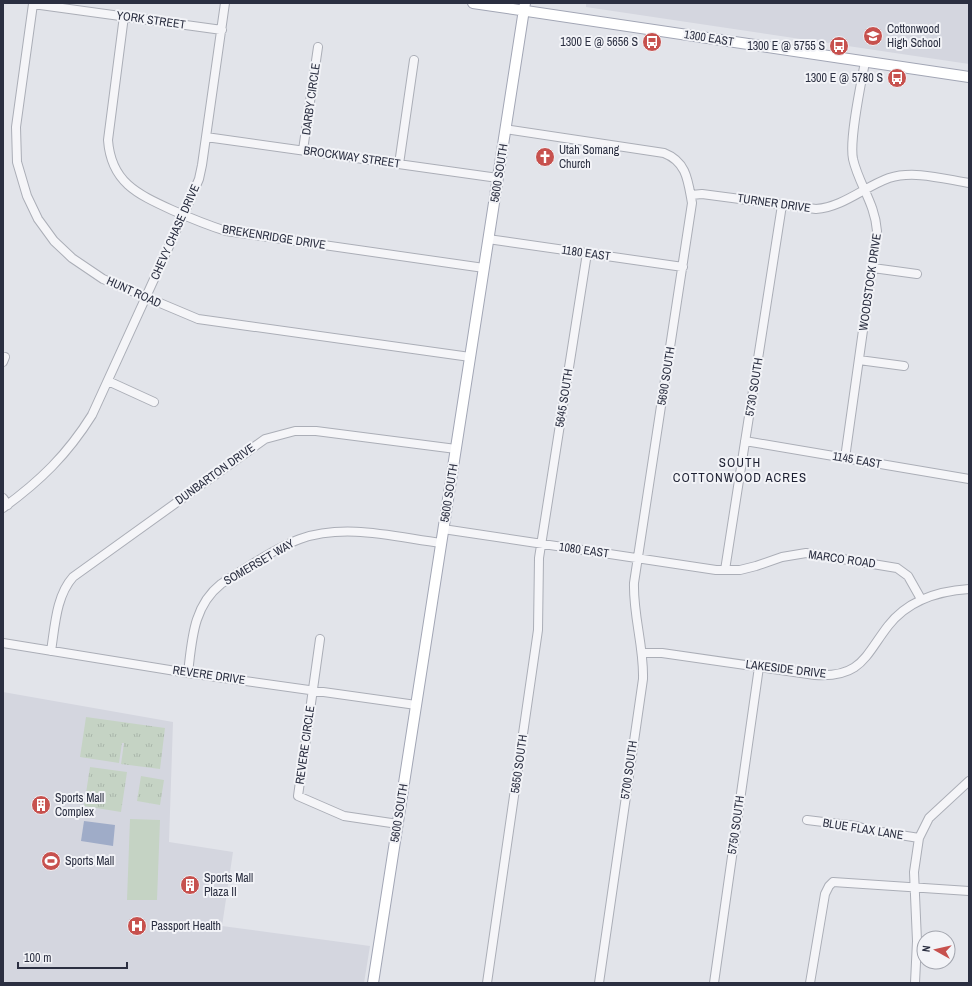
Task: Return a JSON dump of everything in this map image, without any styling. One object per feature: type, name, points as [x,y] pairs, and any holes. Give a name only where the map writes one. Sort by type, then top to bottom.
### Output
[{"type":"main road","name":"1300 EAST","points":[[473,3],[524,7],[865,62],[969,77]]},
{"type":"main road","name":"5600 SOUTH","points":[[373,983],[524,7]]},
{"type":"street","name":"CHEVY CHASE DRIVE","points":[[5,504],[38,482],[64,455],[92,415],[183,215],[200,173],[225,3]]},
{"type":"street","name":"YORK STREET","points":[[33,4],[222,30]]},
{"type":"street","name":"HUNT ROAD","points":[[33,4],[16,127],[17,162],[27,196],[46,230],[72,258],[103,279],[186,315],[204,320],[470,357]]},
{"type":"street","name":"BREKENRIDGE DRIVE","points":[[124,16],[108,133],[110,155],[119,175],[135,192],[183,215],[214,227],[238,233],[484,268]]},
{"type":"street","name":"DARBY CIRCLE","points":[[303,150],[318,47]]},
{"type":"street","points":[[399,164],[414,60]]},
{"type":"street","name":"WOODSTOCK DRIVE","points":[[845,458],[873,268],[877,231],[875,212],[853,157],[853,143],[865,62]]},
{"type":"street","name":"5690 SOUTH","points":[[505,129],[664,153],[672,156],[685,170],[691,195],[692,210],[638,558]]},
{"type":"street","name":"BROCKWAY STREET","points":[[206,137],[498,178]]},
{"type":"street","name":"TURNER DRIVE","points":[[691,195],[702,194],[804,208],[826,208],[842,203],[889,178],[907,174],[969,183]]},
{"type":"street","name":"5730 SOUTH","points":[[725,570],[782,205]]},
{"type":"street","name":"1180 EAST","points":[[488,239],[683,267]]},
{"type":"street","name":"5645 SOUTH","points":[[542,544],[587,253]]},
{"type":"street","points":[[873,268],[917,274]]},
{"type":"street","points":[[859,360],[904,366]]},
{"type":"street","points":[[108,381],[154,402]]},
{"type":"street","name":"DUNBARTON DRIVE","points":[[51,651],[61,597],[66,586],[73,577],[265,439],[295,431],[316,430],[456,449]]},
{"type":"street","name":"1145 EAST","points":[[745,441],[969,479]]},
{"type":"street","name":"1080 EAST","points":[[443,529],[725,570]]},
{"type":"street","name":"SOMERSET WAY","points":[[188,673],[195,624],[207,598],[222,583],[281,547],[308,536],[338,532],[357,532],[441,543]]},
{"type":"street","name":"5650 SOUTH","points":[[487,983],[538,630],[538,570],[542,544]]},
{"type":"street","name":"MARCO ROAD","points":[[725,570],[756,566],[794,554],[818,554],[897,568],[908,576],[921,599]]},
{"type":"street","name":"5700 SOUTH","points":[[598,983],[642,679],[642,652],[634,599],[638,558]]},
{"type":"street","name":"LAKESIDE DRIVE","points":[[642,652],[662,653],[826,675],[850,670],[859,665],[889,625],[901,613],[921,599],[946,592],[969,590]]},
{"type":"street","name":"REVERE CIRCLE","points":[[320,639],[298,796],[344,816],[398,824]]},
{"type":"street","name":"REVERE DRIVE","points":[[3,643],[188,673],[416,705]]},
{"type":"street","name":"5750 SOUTH","points":[[714,983],[759,667]]},
{"type":"street","points":[[916,983],[917,941],[915,859],[919,838],[929,818],[969,781]]},
{"type":"street","name":"BLUE FLAX LANE","points":[[808,820],[856,826],[869,830],[919,838]]},
{"type":"street","points":[[810,983],[824,901],[827,889],[831,884],[836,882],[845,882],[969,891]]},
{"type":"shaded area","name":"Cottonwood High School","points":[[586,3],[969,3],[969,64],[586,7]]},
{"type":"shaded area","points":[[3,692],[173,722],[169,842],[233,852],[222,926],[370,946],[364,983],[3,983]]},
{"type":"green space","points":[[86,717],[165,728],[160,769],[121,764],[124,743],[122,743],[119,763],[80,757]]},
{"type":"green space","points":[[90,767],[127,772],[121,812],[84,806]]},
{"type":"green space","points":[[141,776],[164,780],[160,805],[137,801]]},
{"type":"green space","points":[[130,819],[160,820],[157,900],[127,900]]},
{"type":"water","points":[[84,821],[115,825],[113,846],[81,841]]},
{"type":"place","name":"Cottonwood High School","points":[[873,36]]},
{"type":"place","name":"1300 E @ 5656 S","points":[[652,42]]},
{"type":"place","name":"1300 E @ 5755 S","points":[[839,46]]},
{"type":"place","name":"1300 E @ 5780 S","points":[[897,78]]},
{"type":"place","name":"Utah Somang Church","points":[[545,157]]},
{"type":"place","name":"Sports Mall Complex","points":[[41,805]]},
{"type":"place","name":"Sports Mall","points":[[51,861]]},
{"type":"place","name":"Sports Mall Plaza II","points":[[190,885]]},
{"type":"place","name":"Passport Health","points":[[137,926]]},
{"type":"district","name":"SOUTH COTTONWOOD ACRES","points":[[740,470]]}]
